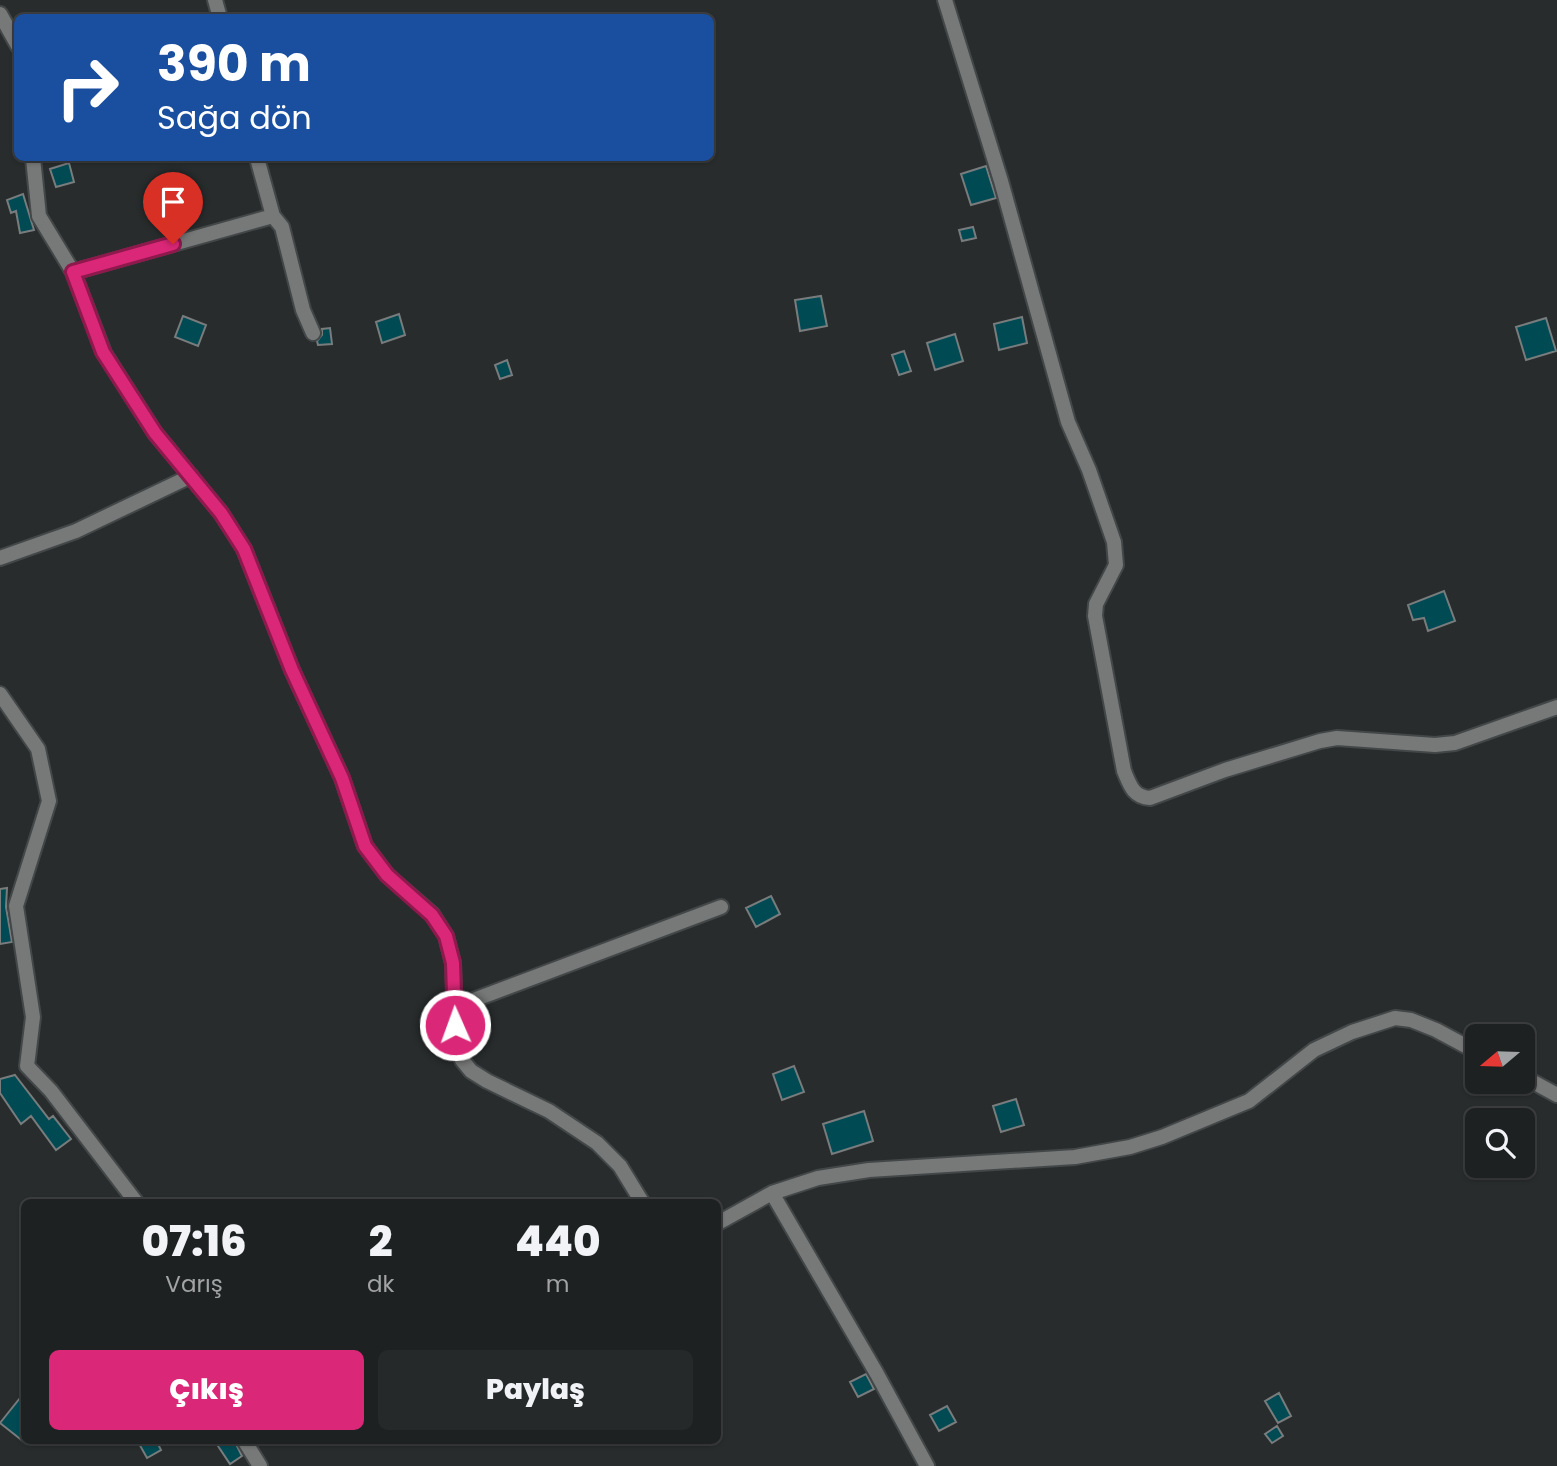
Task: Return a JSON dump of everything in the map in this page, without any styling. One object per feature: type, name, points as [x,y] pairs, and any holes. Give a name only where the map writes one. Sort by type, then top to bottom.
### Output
[{"type":"street","points":[[946,0],[1001,181],[1068,422],[1089,470],[1114,542],[1116,565],[1096,604],[1095,616],[1125,771],[1132,790],[1140,797],[1150,798],[1225,770],[1337,738],[1435,745],[1455,743],[1557,708]]},
{"type":"street","points":[[0,14],[14,39]]},
{"type":"street","points":[[33,161],[39,216],[73,272],[103,352],[155,433],[221,513],[244,549],[292,670],[342,778],[365,846],[387,875],[432,915],[446,936],[453,963],[456,1042],[462,1060],[471,1071],[549,1111],[597,1143],[620,1166],[640,1199]]},
{"type":"street","points":[[258,161],[273,216],[282,228],[303,310],[313,333]]},
{"type":"street","points":[[73,272],[273,216]]},
{"type":"street","points":[[0,558],[76,531],[191,476]]},
{"type":"street","points":[[0,694],[38,749],[49,801],[16,906],[33,1017],[27,1066],[51,1091],[134,1199]]},
{"type":"street","points":[[454,1007],[721,907]]},
{"type":"street","points":[[721,1221],[772,1193],[818,1178],[869,1170],[1075,1157],[1130,1147],[1162,1137],[1249,1101],[1314,1050],[1352,1032],[1395,1018],[1411,1020],[1465,1046]]},
{"type":"street","points":[[1535,1083],[1557,1095]]},
{"type":"street","points":[[772,1193],[927,1466]]},
{"type":"street","points":[[246,1444],[254,1464]]},
{"type":"building","points":[[69,163],[74,182],[56,187],[50,169]]},
{"type":"building","points":[[986,166],[996,198],[971,205],[961,174]]},
{"type":"building","points":[[23,194],[34,230],[20,233],[16,211],[11,213],[7,200]]},
{"type":"building","points":[[973,227],[976,238],[962,241],[959,230]]},
{"type":"building","points":[[821,296],[827,326],[800,331],[795,300]]},
{"type":"building","points":[[399,314],[405,335],[382,343],[376,322]]},
{"type":"building","points":[[183,316],[206,325],[198,346],[175,337]]},
{"type":"building","points":[[1022,317],[1027,343],[999,350],[994,324]]},
{"type":"building","points":[[1546,318],[1556,351],[1526,360],[1516,327]]},
{"type":"building","points":[[330,328],[332,344],[318,345],[322,329]]},
{"type":"building","points":[[955,334],[963,361],[935,370],[927,343]]},
{"type":"building","points":[[904,351],[911,371],[899,375],[892,355]]},
{"type":"building","points":[[507,360],[512,375],[500,379],[495,365]]},
{"type":"building","points":[[1444,591],[1455,621],[1428,631],[1424,618],[1413,620],[1408,605]]},
{"type":"building","points":[[7,888],[6,907],[12,942],[0,944],[0,889]]},
{"type":"building","points":[[771,896],[780,914],[756,927],[746,908]]},
{"type":"building","points":[[794,1066],[804,1092],[782,1100],[773,1074]]},
{"type":"building","points":[[15,1075],[49,1119],[53,1116],[71,1139],[56,1150],[31,1116],[21,1124],[0,1093],[0,1079]]},
{"type":"building","points":[[1016,1099],[1024,1125],[1001,1132],[993,1106]]},
{"type":"building","points":[[864,1111],[873,1141],[832,1154],[823,1124]]},
{"type":"building","points":[[866,1374],[874,1389],[858,1397],[850,1382]]},
{"type":"building","points":[[1279,1393],[1291,1416],[1278,1423],[1265,1401]]},
{"type":"building","points":[[21,1397],[21,1440],[0,1423]]},
{"type":"building","points":[[947,1406],[956,1422],[939,1431],[930,1415]]},
{"type":"building","points":[[1277,1426],[1283,1436],[1272,1443],[1265,1434]]},
{"type":"building","points":[[139,1444],[158,1444],[161,1450],[147,1458]]},
{"type":"building","points":[[217,1444],[236,1444],[242,1456],[230,1464]]},
{"type":"route","points":[[173,244],[73,272],[103,352],[155,433],[221,513],[244,549],[292,670],[342,778],[365,846],[387,875],[432,915],[446,936],[453,963],[455,1025]]}]
